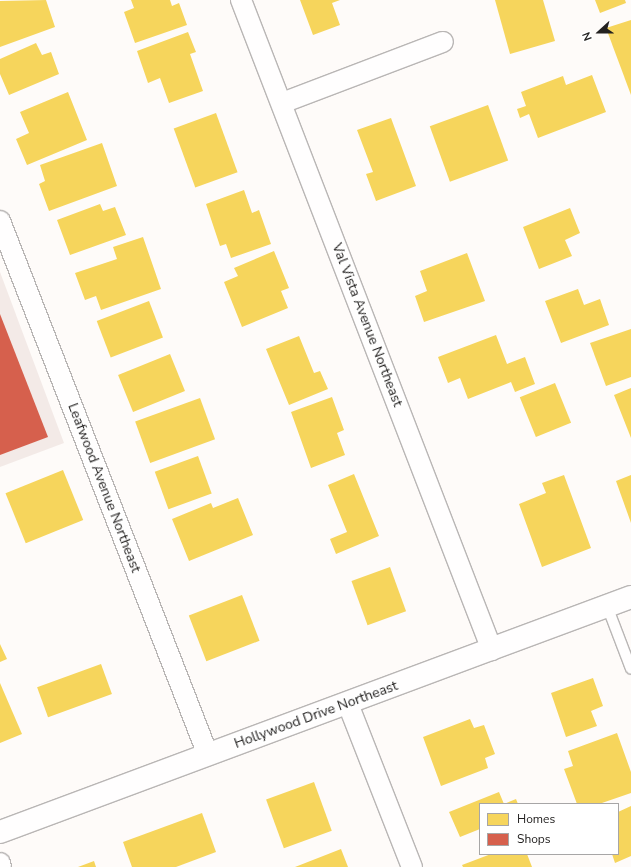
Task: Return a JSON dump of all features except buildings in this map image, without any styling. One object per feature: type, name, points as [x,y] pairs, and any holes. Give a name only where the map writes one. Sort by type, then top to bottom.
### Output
[{"type":"street","name":"Val Vista Avenue Northeast","points":[[241,0],[492,650]]},
{"type":"street","points":[[282,104],[443,42]]},
{"type":"street","name":"Leafwood Avenue Northeast","points":[[0,221],[208,755]]},
{"type":"street","name":"Hollywood Drive Northeast","points":[[0,832],[348,704],[631,597]]},
{"type":"street","points":[[348,704],[412,867]]},
{"type":"street","points":[[0,863],[1,867]]},
{"type":"lane","points":[[607,606],[631,668]]},
{"type":"shaded area","points":[[0,272],[64,443],[0,467]]}]
